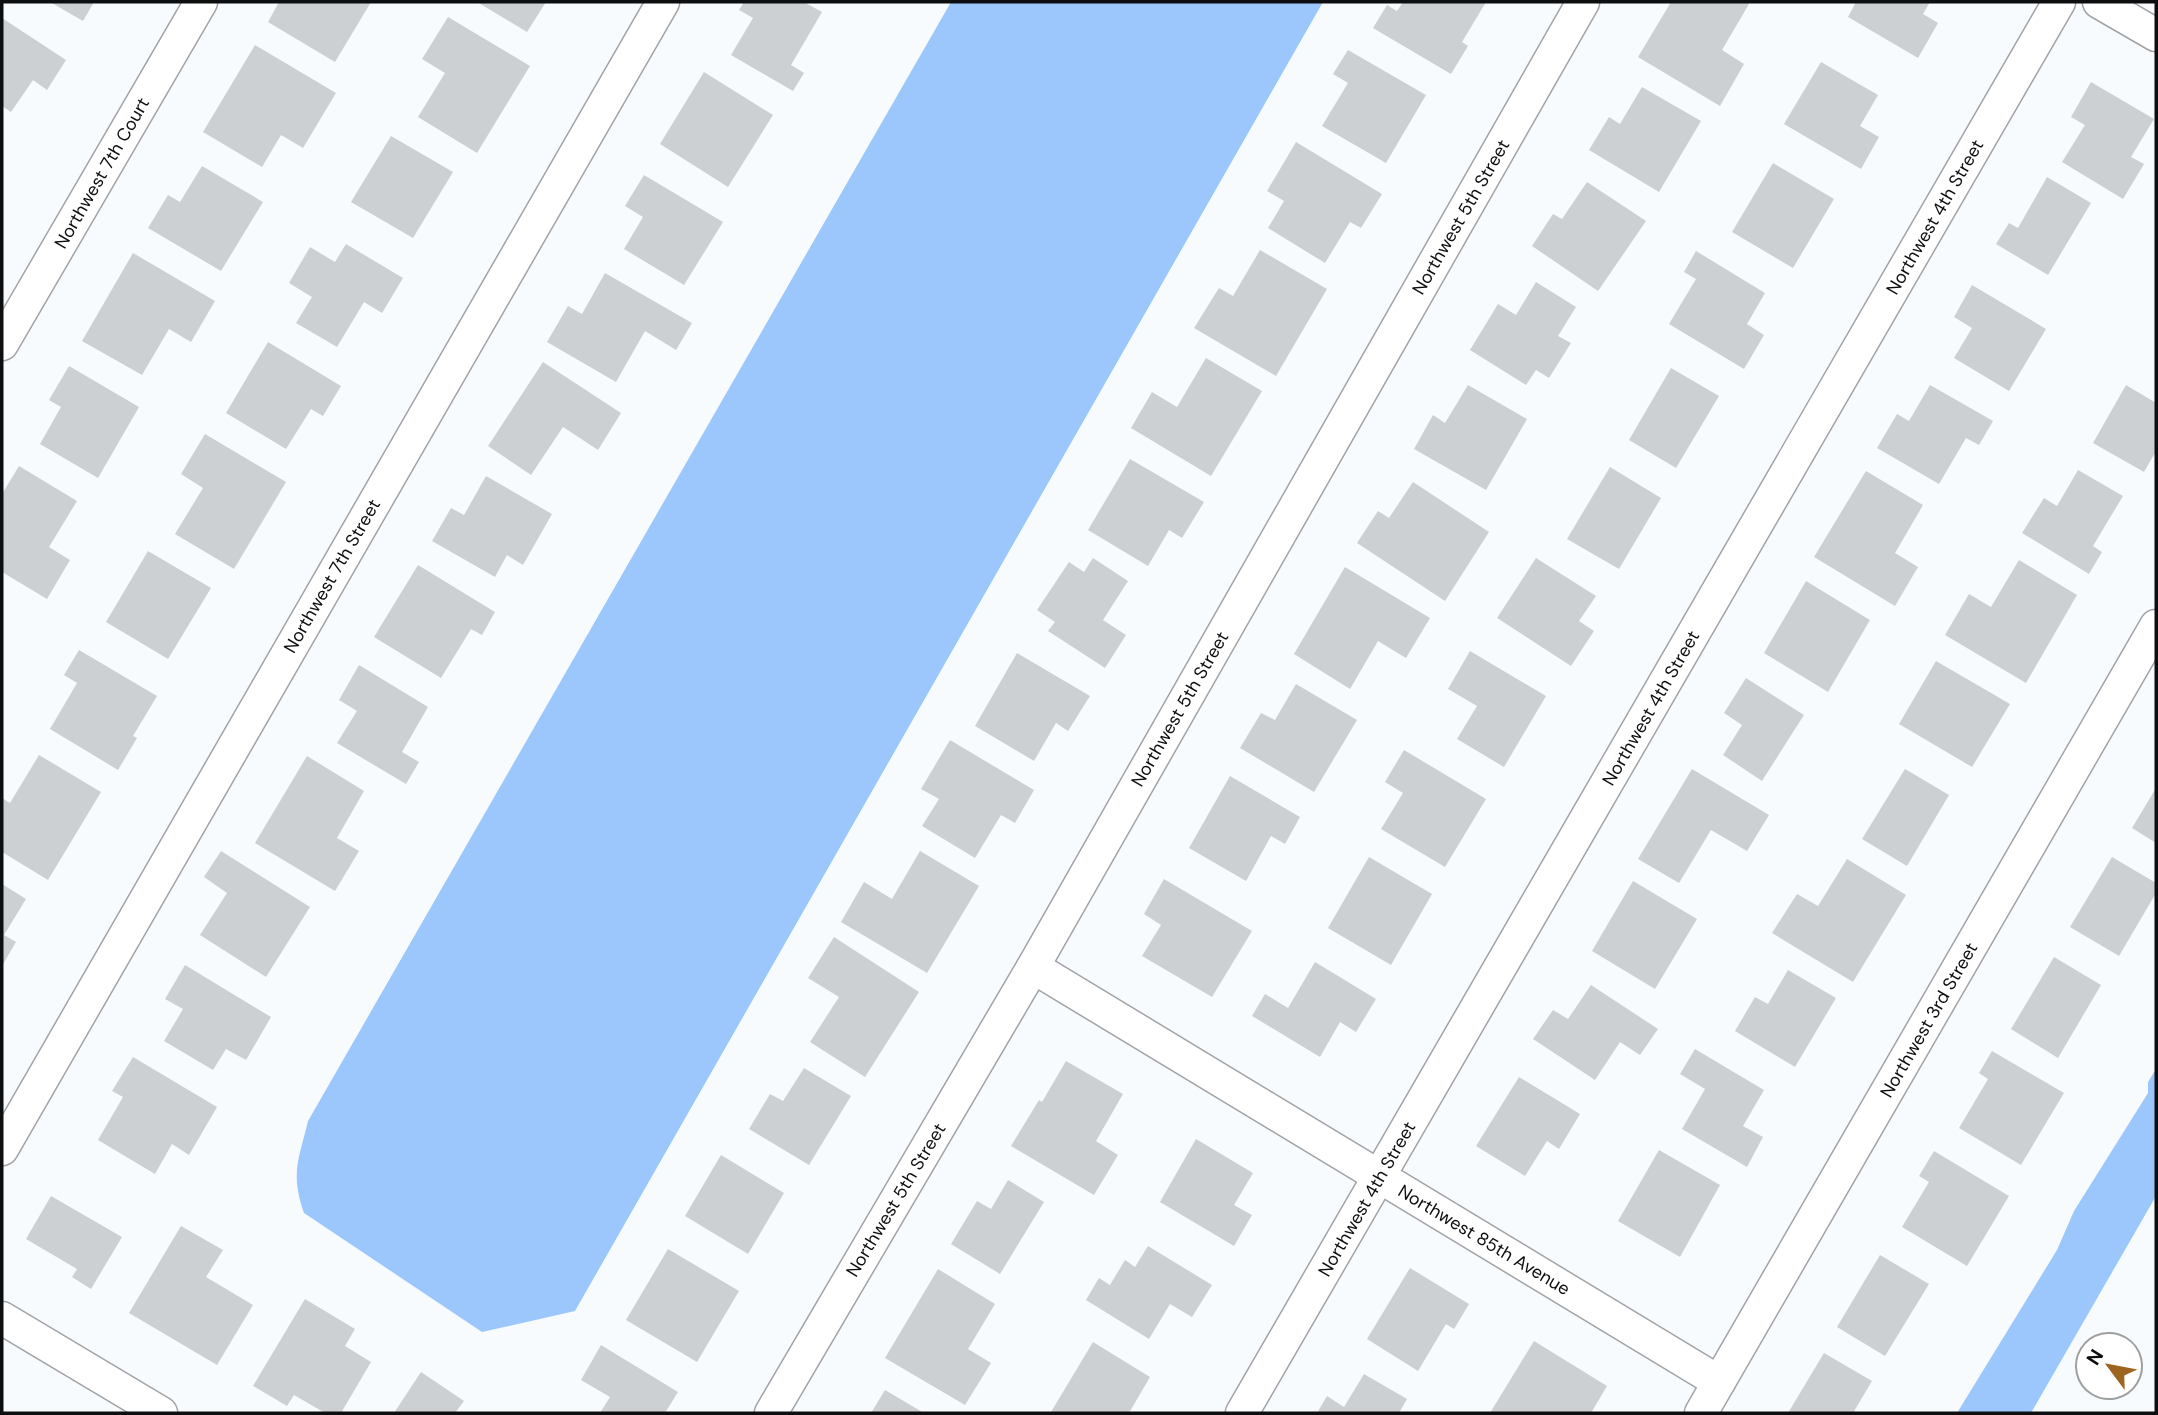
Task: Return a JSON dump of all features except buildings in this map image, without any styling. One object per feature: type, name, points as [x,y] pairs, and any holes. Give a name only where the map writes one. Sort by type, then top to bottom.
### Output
[{"type":"street","name":"Northwest 7th Court","points":[[2,344],[201,2]]},
{"type":"street","name":"Northwest 7th Street","points":[[2,1149],[663,2]]},
{"type":"street","name":"Northwest 5th Street","points":[[771,1413],[1033,967],[1583,2]]},
{"type":"street","name":"Northwest 4th Street","points":[[1242,1413],[2059,2]]},
{"type":"street","points":[[2099,2],[2156,35]]},
{"type":"street","name":"Northwest 3rd Street","points":[[1702,1413],[2156,626]]},
{"type":"street","name":"Northwest 85th Avenue","points":[[1033,967],[1719,1382]]},
{"type":"street","points":[[2,1318],[161,1413]]},
{"type":"water","points":[[951,2],[1323,2],[575,1311],[482,1332],[304,1213],[297,1187],[297,1166],[308,1121]]},
{"type":"water","points":[[2156,1069],[2156,1196],[2078,1331],[2074,1331],[2074,1338],[2031,1413],[1957,1413],[2057,1250],[2074,1211],[2148,1093],[2148,1082]]}]
